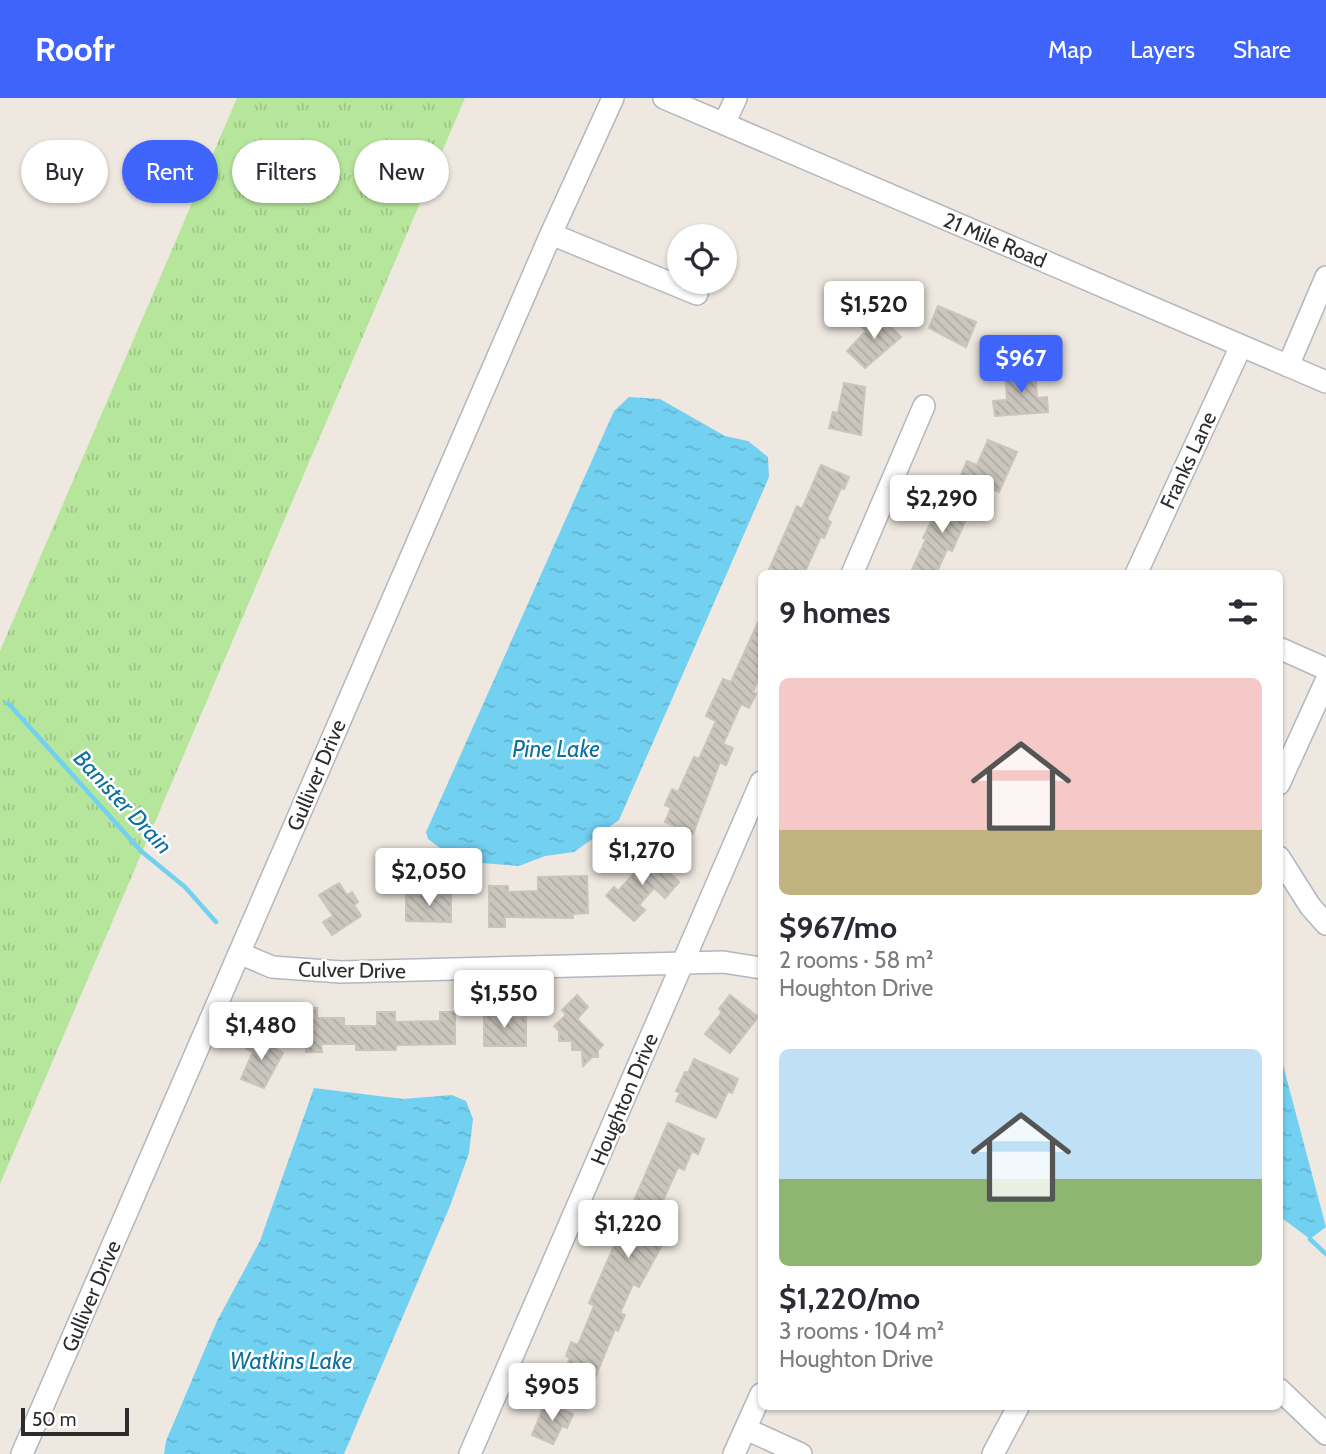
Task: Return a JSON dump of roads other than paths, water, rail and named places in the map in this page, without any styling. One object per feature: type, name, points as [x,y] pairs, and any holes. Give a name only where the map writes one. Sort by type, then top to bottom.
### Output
[{"type":"street","name":"Gulliver Drive","points":[[22,1454],[551,234],[613,98]]},
{"type":"street","name":"21 Mile Road","points":[[664,98],[1326,382]]},
{"type":"street","points":[[724,124],[736,98]]},
{"type":"street","points":[[551,234],[667,282]]},
{"type":"street","points":[[1287,366],[1326,277]]},
{"type":"street","name":"Franks Lane","points":[[1138,570],[1241,346]]},
{"type":"street","points":[[854,570],[924,406]]},
{"type":"street","points":[[1283,650],[1326,669]]},
{"type":"street","points":[[1283,775],[1326,681]]},
{"type":"street","name":"Houghton Drive","points":[[470,1454],[758,789]]},
{"type":"street","points":[[1283,863],[1310,906],[1326,924]]},
{"type":"street","name":"Culver Drive","points":[[239,953],[272,967],[341,972],[723,962],[758,968]]},
{"type":"street","points":[[1283,1393],[1326,1434]]},
{"type":"street","points":[[734,1454],[758,1401]]},
{"type":"street","points":[[993,1454],[1016,1410]]},
{"type":"street","points":[[746,1429],[801,1454]]},
{"type":"water","name":"Pine Lake","points":[[629,397],[660,399],[725,436],[748,441],[768,457],[769,477],[619,820],[574,852],[545,856],[519,866],[469,862],[440,848],[428,839],[426,832],[614,411]]},
{"type":"water","points":[[1283,1065],[1326,1227],[1310,1239],[1283,1219]]},
{"type":"water","name":"Watkins Lake","points":[[314,1088],[403,1099],[452,1095],[466,1101],[473,1119],[469,1153],[450,1206],[344,1454],[164,1454],[166,1441],[217,1321],[260,1241]]},
{"type":"waterway","name":"Banister Drain","points":[[8,703],[141,851],[185,887],[216,922]]},
{"type":"waterway","points":[[1310,1239],[1326,1254]]}]
